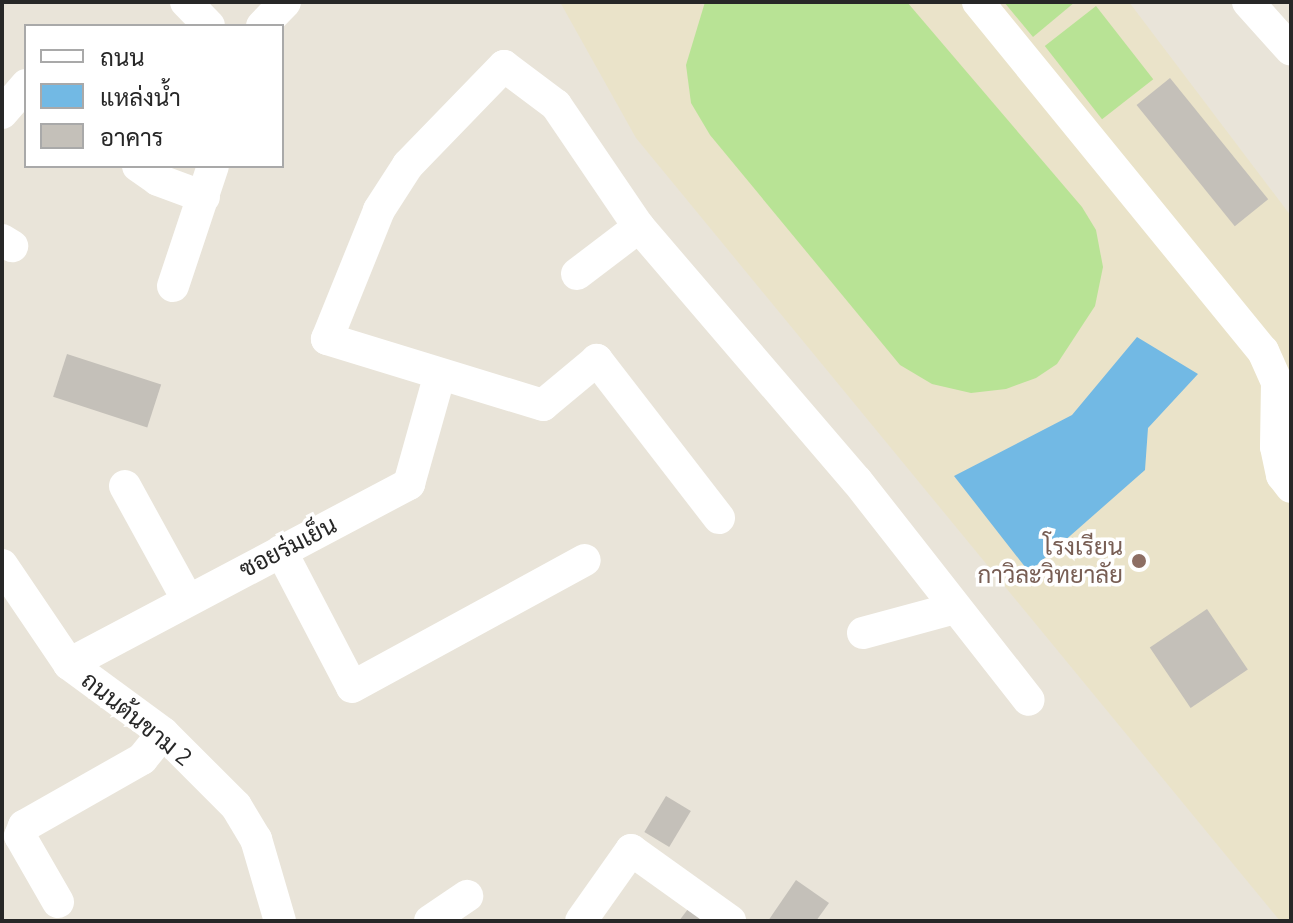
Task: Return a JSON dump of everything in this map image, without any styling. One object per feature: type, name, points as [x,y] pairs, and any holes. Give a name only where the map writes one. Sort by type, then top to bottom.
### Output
[{"type":"street","points":[[186,2],[207,24]]},
{"type":"street","points":[[264,24],[285,2]]},
{"type":"street","points":[[978,2],[1263,351],[1277,382],[1276,447],[1282,475],[1291,487]]},
{"type":"street","points":[[1248,2],[1291,50]]},
{"type":"street","points":[[719,518],[597,360],[543,405],[439,377],[327,339],[379,210],[408,165],[504,66],[556,105],[639,227],[857,481],[1029,700]]},
{"type":"street","points":[[2,113],[24,87]]},
{"type":"street","points":[[141,168],[158,180],[204,197]]},
{"type":"street","points":[[173,286],[212,168]]},
{"type":"street","points":[[577,274],[639,227]]},
{"type":"street","name":"ซอยร่มเย็น","points":[[69,664],[409,484],[439,377]]},
{"type":"street","points":[[125,486],[187,599]]},
{"type":"street","points":[[281,551],[352,687],[585,560]]},
{"type":"street","name":"ถนนต้นขาม 2","points":[[2,565],[69,664],[163,733],[236,806],[256,839],[280,921]]},
{"type":"street","points":[[863,633],[955,608]]},
{"type":"street","points":[[58,902],[20,836],[24,826],[131,766],[163,733]]},
{"type":"street","points":[[581,921],[631,850],[730,921]]},
{"type":"street","points":[[430,921],[467,896]]},
{"type":"shaded area","name":"โรงเรียน กาวิละวิทยาลัย","points":[[560,2],[1129,2],[1291,216],[1291,921],[1280,921],[636,138]]},
{"type":"green space","points":[[705,2],[907,2],[1082,207],[1096,230],[1103,267],[1095,306],[1057,364],[1036,378],[1006,389],[971,393],[932,384],[900,365],[710,135],[691,103],[686,65]]},
{"type":"green space","points":[[1004,2],[1075,2],[1033,37]]},
{"type":"green space","points":[[1096,6],[1153,79],[1102,119],[1045,46]]},
{"type":"water","points":[[1137,337],[1198,374],[1148,428],[1145,470],[1029,572],[954,476],[1072,415]]},
{"type":"building","points":[[1170,78],[1268,199],[1235,226],[1137,105]]},
{"type":"building","points":[[67,354],[161,385],[147,427],[53,397]]},
{"type":"building","points":[[1207,609],[1248,670],[1191,708],[1150,648]]},
{"type":"building","points":[[666,796],[691,811],[669,847],[644,832]]},
{"type":"building","points":[[796,880],[829,903],[816,921],[768,921]]},
{"type":"building","points":[[688,909],[704,921],[679,921]]},
{"type":"place","name":"โรงเรียน กาวิละวิทยาลัย","points":[[1139,561]]}]
